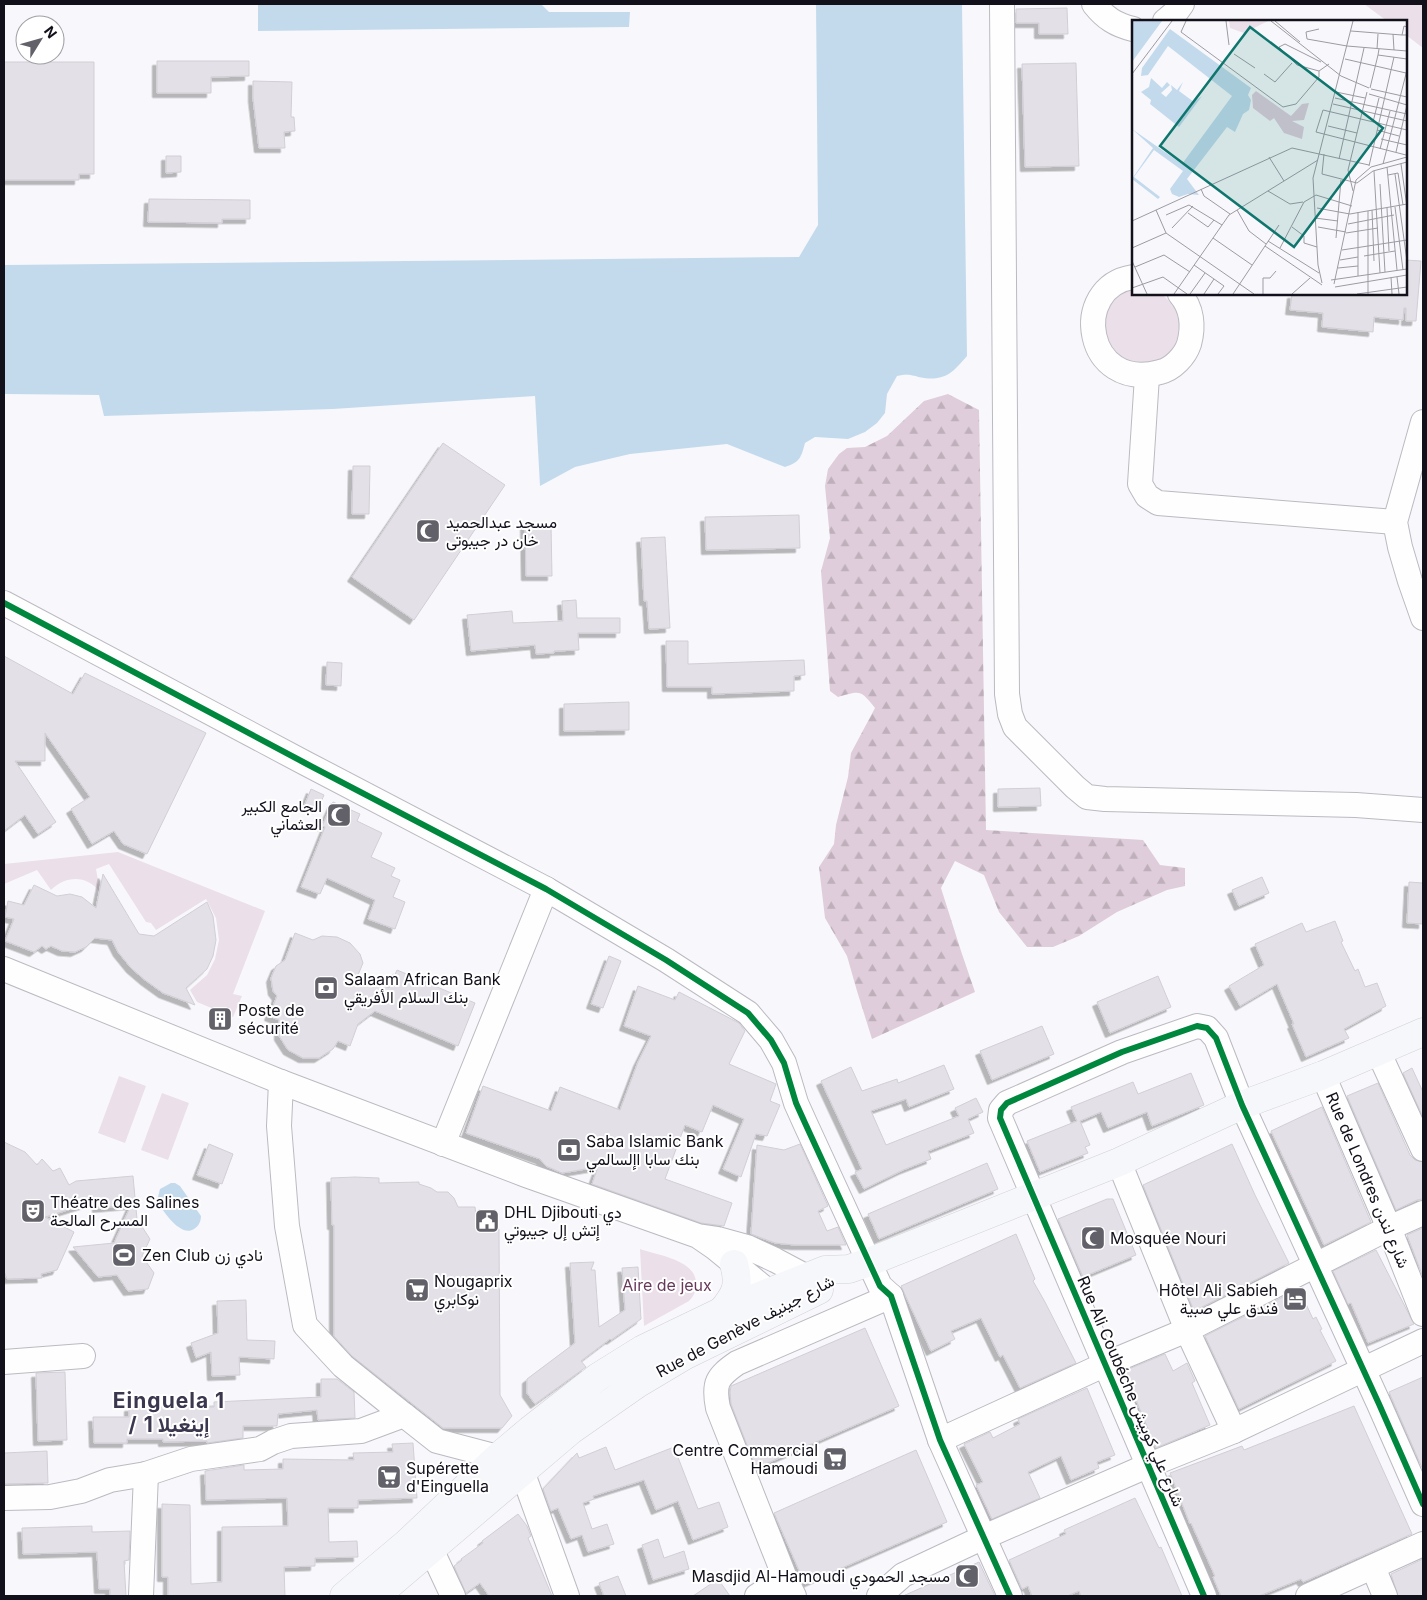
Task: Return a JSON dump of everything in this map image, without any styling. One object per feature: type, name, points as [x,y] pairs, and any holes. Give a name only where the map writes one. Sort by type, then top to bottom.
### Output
[{"type":"main road","points":[[859,1265],[1119,1162],[1242,1105],[1323,1075],[1423,1032]]},
{"type":"main road","points":[[722,1311],[735,1294],[737,1274],[734,1264]]},
{"type":"main road","name":"Rue de Genève شارع جينيف","points":[[348,1595],[407,1544],[498,1457],[598,1377],[643,1349],[722,1311],[825,1270],[859,1265]]},
{"type":"main road","name":"Rue de Genève شارع جينيف","points":[[376,1596],[571,1430],[638,1384],[684,1356],[834,1283],[859,1265]]},
{"type":"street","points":[[1002,4],[1007,694],[1010,714],[1015,727],[1087,797],[1356,805],[1423,810]]},
{"type":"street","points":[[1094,4],[1105,17],[1120,26],[1132,28]]},
{"type":"street","points":[[1166,20],[1182,4]]},
{"type":"street","points":[[1132,277],[1113,285],[1102,297],[1094,311],[1092,327],[1096,343],[1104,357],[1116,368],[1131,375],[1147,376],[1163,372],[1177,362],[1187,349],[1192,333],[1192,316],[1186,300],[1181,295]]},
{"type":"street","points":[[1147,376],[1140,484],[1147,496],[1158,503],[1395,522]]},
{"type":"street","points":[[1423,422],[1395,522],[1405,564],[1423,618]]},
{"type":"street","points":[[4,602],[305,764],[546,889],[666,960],[748,1013],[771,1040],[784,1063],[796,1103],[859,1265],[890,1296],[940,1440],[1010,1596]]},
{"type":"street","points":[[444,1144],[546,889]]},
{"type":"street","points":[[4,969],[281,1082],[548,1183],[698,1236],[747,1247],[807,1277],[794,1302],[769,1292],[698,1236]]},
{"type":"street","name":"Rue Ali Coubéche شارع علي كوبيش","points":[[1204,1596],[1000,1118],[1001,1110],[1008,1103],[1122,1052],[1197,1026],[1207,1028],[1216,1038],[1242,1105]]},
{"type":"street","points":[[1378,1051],[1423,1149]]},
{"type":"street","name":"Rue de Londres شارع لندن","points":[[1323,1075],[1389,1228],[1423,1314]]},
{"type":"street","points":[[281,1082],[279,1126],[287,1226],[305,1326],[343,1366],[437,1441],[498,1457],[522,1471],[567,1596]]},
{"type":"street","points":[[1242,1105],[1363,1370],[1418,1479],[1423,1504]]},
{"type":"street","points":[[1119,1162],[1187,1330],[1234,1431]]},
{"type":"street","points":[[940,1440],[1106,1364],[1187,1330],[1389,1228],[1423,1213]]},
{"type":"street","points":[[757,1596],[789,1587],[718,1408],[715,1394],[716,1382],[723,1373],[737,1363],[890,1296]]},
{"type":"street","points":[[879,1596],[903,1574],[1148,1466],[1234,1431],[1423,1341]]},
{"type":"street","points":[[4,1362],[83,1356]]},
{"type":"street","points":[[4,1498],[50,1497],[81,1491],[110,1480],[146,1474],[191,1459],[260,1449],[291,1436],[361,1431],[404,1415]]},
{"type":"street","points":[[141,1596],[146,1474]]},
{"type":"street","points":[[1309,1596],[1423,1544]]},
{"type":"street","points":[[431,1550],[453,1596]]},
{"type":"street","points":[[1373,1567],[1385,1596]]},
{"type":"green space","points":[[1364,4],[1423,4],[1423,48],[1407,36],[1407,20],[1386,20]]},
{"type":"green space","points":[[1132,289],[1132,295],[1163,295],[1171,304],[1178,318],[1179,329],[1177,339],[1168,354],[1157,361],[1138,364],[1124,360],[1113,350],[1106,337],[1105,322],[1108,308],[1118,296]]},
{"type":"green space","points":[[948,394],[979,410],[986,830],[1143,840],[1160,865],[1185,868],[1185,886],[1167,890],[1117,912],[1079,936],[1053,947],[1027,947],[999,912],[984,875],[955,861],[941,888],[975,992],[872,1039],[847,956],[825,918],[819,867],[834,844],[836,825],[848,777],[851,753],[875,708],[866,697],[859,693],[838,697],[830,691],[821,571],[830,538],[825,486],[828,469],[839,454],[847,448],[865,447],[887,436],[924,401]]},
{"type":"green space","points":[[118,852],[265,911],[233,994],[242,996],[233,1017],[197,1002],[190,990],[207,975],[215,959],[219,940],[216,918],[206,899],[156,930],[151,923],[146,922],[109,864],[96,869],[100,892],[89,882],[76,879],[63,882],[51,890],[37,870],[4,884],[4,864]]},
{"type":"green space","points":[[119,1076],[146,1086],[125,1143],[98,1133]]},
{"type":"green space","points":[[162,1093],[189,1103],[168,1160],[141,1150]]},
{"type":"green space","name":"Aire de jeux","points":[[640,1249],[665,1256],[683,1264],[695,1276],[696,1284],[696,1289],[689,1301],[644,1326]]},
{"type":"water","points":[[258,4],[541,4],[549,12],[630,12],[629,27],[258,31]]},
{"type":"water","points":[[816,4],[962,4],[967,356],[949,374],[938,378],[932,379],[908,375],[897,376],[887,394],[885,413],[877,423],[865,432],[848,439],[815,437],[805,443],[801,456],[797,461],[785,467],[727,444],[630,454],[575,467],[540,486],[535,396],[333,409],[104,416],[99,395],[4,394],[4,265],[799,257],[818,225]]},
{"type":"water","points":[[171,1183],[180,1186],[201,1216],[201,1220],[194,1229],[189,1231],[178,1227],[157,1201],[160,1189]]},
{"type":"building","points":[[1067,8],[1068,34],[1039,34],[1039,23],[1016,23],[1016,9]]},
{"type":"building","points":[[157,61],[249,61],[249,76],[211,77],[211,93],[157,93]]},
{"type":"building","points":[[4,62],[15,62],[15,65],[65,65],[65,62],[94,62],[94,174],[79,174],[79,180],[4,180]]},
{"type":"building","points":[[1076,63],[1079,166],[1025,167],[1022,64]]},
{"type":"building","points":[[253,81],[292,82],[291,117],[294,117],[295,131],[284,132],[285,148],[259,148],[253,98]]},
{"type":"building","points":[[166,156],[181,156],[181,172],[166,173]]},
{"type":"building","points":[[149,199],[250,200],[250,219],[222,219],[222,223],[148,222]]},
{"type":"building","points":[[1407,260],[1421,261],[1416,321],[1406,321],[1406,308],[1404,308],[1403,320],[1374,317],[1373,332],[1322,327],[1323,313],[1290,310],[1292,295],[1407,295]]},
{"type":"building","name":"مسجد عبدالحمید خان در جیبوتی","points":[[443,443],[505,485],[414,620],[352,577]]},
{"type":"building","points":[[353,466],[370,466],[369,514],[352,514]]},
{"type":"building","points":[[799,515],[800,548],[706,550],[705,517]]},
{"type":"building","points":[[525,525],[551,525],[552,576],[526,576]]},
{"type":"building","points":[[665,537],[670,628],[649,629],[647,601],[644,601],[641,538]]},
{"type":"building","points":[[576,600],[577,618],[620,618],[620,633],[578,633],[579,650],[536,654],[535,645],[471,651],[467,615],[512,611],[513,623],[563,621],[562,601]]},
{"type":"building","points":[[666,641],[688,641],[688,664],[804,660],[805,675],[794,676],[794,691],[712,694],[712,687],[667,687]]},
{"type":"building","points":[[4,656],[73,694],[85,673],[206,733],[147,854],[123,844],[114,831],[92,844],[71,809],[90,797],[45,733],[45,761],[15,761],[56,822],[38,834],[25,815],[4,831]]},
{"type":"building","points":[[327,662],[342,663],[341,686],[326,685]]},
{"type":"building","points":[[629,702],[629,730],[564,731],[564,704]]},
{"type":"building","points":[[1040,788],[1041,806],[998,807],[998,789]]},
{"type":"building","points":[[311,789],[324,795],[318,809],[305,804]]},
{"type":"building","points":[[333,802],[360,814],[357,821],[382,833],[371,857],[395,868],[391,876],[400,880],[393,897],[405,902],[395,929],[368,919],[375,900],[327,878],[320,894],[301,887],[325,827],[322,826]]},
{"type":"building","points":[[103,874],[139,934],[154,936],[207,902],[213,916],[216,940],[213,956],[207,969],[186,988],[195,1005],[163,993],[145,980],[131,968],[118,952],[112,940],[95,938],[86,947],[75,952],[62,951],[51,946],[46,949],[42,946],[34,952],[5,941],[14,919],[5,917],[8,901],[24,905],[34,885],[57,896],[70,894],[82,897],[96,908]]},
{"type":"building","points":[[1262,877],[1269,893],[1239,906],[1232,890]]},
{"type":"building","points":[[1409,882],[1423,883],[1423,924],[1407,923]]},
{"type":"building","points":[[1335,921],[1343,941],[1341,942],[1355,971],[1358,969],[1365,987],[1377,983],[1386,1006],[1344,1029],[1349,1038],[1306,1057],[1277,984],[1240,1006],[1229,986],[1264,965],[1255,944],[1302,923],[1306,932]]},
{"type":"building","points":[[295,933],[313,940],[322,936],[337,937],[350,943],[360,954],[363,963],[358,975],[389,988],[397,970],[475,1003],[458,1046],[375,1011],[358,1024],[350,1046],[338,1041],[333,1049],[319,1058],[303,1058],[288,1050],[279,1036],[279,1020],[269,1016],[277,996],[273,991],[271,978],[276,966],[285,960]]},
{"type":"building","points":[[609,956],[621,961],[603,1008],[591,1004]]},
{"type":"building","points":[[1158,976],[1171,1007],[1110,1033],[1097,1002]]},
{"type":"building","points":[[638,986],[675,1000],[679,992],[739,1023],[745,1031],[729,1064],[776,1084],[770,1101],[780,1105],[767,1136],[756,1134],[741,1177],[723,1169],[744,1119],[713,1105],[702,1132],[685,1125],[665,1179],[732,1203],[724,1226],[701,1223],[592,1184],[598,1167],[562,1173],[546,1166],[540,1159],[466,1133],[483,1086],[551,1111],[560,1087],[620,1110],[638,1062],[651,1036],[624,1026]]},
{"type":"building","points":[[1042,1026],[1054,1054],[992,1080],[980,1051]]},
{"type":"building","points":[[944,1065],[954,1089],[909,1107],[906,1099],[871,1111],[886,1145],[959,1116],[955,1108],[976,1098],[983,1112],[968,1119],[974,1133],[928,1151],[931,1159],[864,1189],[855,1172],[862,1169],[821,1081],[851,1067],[862,1091],[897,1079],[898,1083]]},
{"type":"building","points":[[1412,1068],[1423,1092],[1423,1117],[1403,1073]]},
{"type":"building","points":[[1191,1073],[1204,1105],[1152,1126],[1147,1112],[1108,1128],[1101,1112],[1080,1121],[1090,1145],[1085,1147],[1088,1153],[1040,1172],[1027,1141],[1077,1121],[1071,1107],[1133,1082],[1138,1094]]},
{"type":"building","points":[[1378,1083],[1410,1155],[1415,1160],[1423,1162],[1423,1199],[1396,1210],[1347,1096]]},
{"type":"building","points":[[1322,1107],[1371,1222],[1324,1245],[1271,1131]]},
{"type":"building","name":"Théatre des Salines المسرح المالحة","points":[[4,1142],[25,1152],[37,1165],[42,1159],[53,1171],[60,1168],[69,1185],[76,1181],[133,1176],[137,1219],[150,1239],[142,1256],[154,1273],[148,1289],[128,1291],[117,1275],[98,1277],[73,1247],[114,1243],[131,1205],[97,1208],[97,1201],[45,1217],[74,1232],[57,1270],[41,1274],[42,1278],[7,1279],[4,1271]]},
{"type":"building","points":[[209,1144],[233,1154],[222,1184],[197,1175]]},
{"type":"building","points":[[800,1144],[828,1206],[818,1211],[827,1231],[838,1227],[846,1245],[775,1243],[751,1234],[757,1145],[784,1150]]},
{"type":"building","points":[[1232,1144],[1289,1263],[1194,1311],[1143,1185]]},
{"type":"building","points":[[987,1163],[998,1189],[879,1239],[868,1214]]},
{"type":"building","name":"Nougaprix نوكابري","points":[[331,1178],[379,1178],[379,1183],[419,1182],[419,1184],[437,1192],[448,1192],[454,1198],[458,1207],[475,1207],[476,1215],[496,1215],[496,1229],[499,1229],[500,1395],[512,1416],[502,1428],[443,1428],[352,1356],[334,1336],[334,1225],[332,1225]]},
{"type":"building","name":"Mosquée Nouri","points":[[1107,1199],[1113,1199],[1136,1255],[1083,1277],[1058,1219]]},
{"type":"building","points":[[1423,1228],[1423,1277],[1407,1235]]},
{"type":"building","points":[[1016,1234],[1035,1279],[1033,1281],[1076,1363],[1020,1388],[1003,1355],[1000,1357],[981,1318],[951,1331],[955,1339],[931,1351],[901,1286]]},
{"type":"building","points":[[1376,1250],[1414,1324],[1368,1343],[1351,1303],[1348,1304],[1333,1271]]},
{"type":"building","points":[[594,1262],[591,1270],[595,1270],[599,1327],[625,1310],[622,1268],[638,1267],[641,1319],[581,1361],[586,1367],[535,1404],[527,1393],[527,1379],[575,1343],[570,1263]]},
{"type":"building","points":[[1299,1289],[1313,1319],[1316,1317],[1322,1329],[1320,1330],[1336,1361],[1239,1409],[1205,1336]]},
{"type":"building","points":[[246,1300],[247,1340],[275,1341],[274,1359],[239,1357],[240,1375],[212,1376],[211,1352],[196,1358],[191,1343],[218,1333],[217,1301]]},
{"type":"building","points":[[865,1328],[899,1406],[756,1468],[731,1404],[731,1386]]},
{"type":"building","points":[[1165,1354],[1173,1371],[1187,1363],[1195,1381],[1192,1383],[1210,1425],[1156,1448],[1124,1371]]},
{"type":"building","points":[[65,1372],[67,1440],[38,1441],[36,1373]]},
{"type":"building","points":[[1423,1377],[1423,1470],[1389,1392]]},
{"type":"building","points":[[321,1379],[337,1379],[354,1392],[355,1418],[318,1420],[317,1410],[278,1414],[277,1426],[243,1426],[243,1438],[207,1443],[207,1441],[163,1442],[163,1439],[127,1439],[127,1443],[94,1443],[93,1417],[129,1417],[129,1407],[214,1407],[214,1402],[321,1397]]},
{"type":"building","points":[[1087,1388],[1115,1455],[1097,1462],[1099,1468],[1071,1480],[1061,1456],[1028,1472],[1040,1498],[992,1519],[976,1485],[983,1482],[964,1444],[990,1432],[993,1438],[1020,1424],[1018,1419]]},
{"type":"building","points":[[1354,1406],[1412,1534],[1303,1582],[1301,1579],[1259,1596],[1221,1596],[1213,1577],[1215,1576],[1190,1524],[1170,1473],[1242,1446],[1244,1450]]},
{"type":"building","points":[[413,1443],[417,1498],[358,1500],[358,1508],[328,1508],[329,1542],[357,1541],[358,1557],[315,1558],[315,1566],[284,1567],[285,1596],[168,1596],[168,1577],[162,1577],[162,1504],[190,1505],[191,1584],[222,1582],[222,1527],[288,1526],[287,1498],[206,1500],[205,1471],[244,1465],[244,1470],[283,1469],[283,1459],[354,1460],[353,1453],[393,1452],[392,1444]]},
{"type":"building","points":[[606,1447],[615,1470],[674,1447],[698,1509],[719,1502],[728,1527],[693,1540],[678,1501],[656,1510],[644,1480],[593,1496],[594,1499],[583,1503],[592,1529],[607,1524],[614,1544],[588,1552],[582,1535],[571,1539],[558,1508],[551,1511],[543,1489],[577,1453],[579,1458]]},
{"type":"building","points":[[916,1450],[947,1522],[805,1584],[774,1513]]},
{"type":"building","points":[[47,1451],[48,1483],[4,1484],[4,1453]]},
{"type":"building","points":[[1135,1498],[1159,1548],[1161,1547],[1182,1596],[1081,1596],[1079,1591],[1067,1596],[1032,1596],[1028,1586],[1022,1589],[1009,1560],[1066,1534],[1064,1530]]},
{"type":"building","points":[[518,1514],[527,1526],[531,1536],[528,1538],[552,1596],[489,1596],[480,1583],[466,1593],[454,1566],[483,1543],[482,1541]]},
{"type":"building","points":[[92,1526],[92,1532],[130,1531],[129,1560],[124,1561],[126,1596],[110,1596],[110,1589],[99,1589],[97,1552],[23,1554],[22,1528]]},
{"type":"building","points":[[658,1539],[664,1558],[684,1551],[689,1569],[653,1580],[642,1545]]},
{"type":"building","points":[[1423,1559],[1423,1596],[1398,1596],[1391,1574]]},
{"type":"building","name":"Masdjid Al-Hamoudi مسجد الحمودي","points":[[979,1562],[995,1596],[903,1596]]},
{"type":"building","points":[[618,1576],[626,1596],[604,1596],[599,1583]]},
{"type":"building","points":[[718,1579],[730,1596],[693,1596]]},
{"type":"cycle path","points":[[4,603],[546,889],[666,960],[748,1013],[771,1040],[784,1063],[796,1103],[805,1123],[880,1286],[891,1296],[940,1440],[1010,1596]]},
{"type":"cycle path","points":[[1204,1596],[1000,1118],[1001,1110],[1007,1103],[1122,1052],[1197,1026],[1207,1028],[1216,1038],[1242,1105],[1423,1504]]},
{"type":"place","name":"مسجد عبدالحمید خان در جیبوتی","points":[[428,531]]},
{"type":"place","name":"الجامع الكبير العثماني","points":[[339,815]]},
{"type":"place","name":"Salaam African Bank بنك السلام الأفريقي","points":[[326,988]]},
{"type":"place","name":"Poste de sécurité","points":[[220,1019]]},
{"type":"place","name":"Saba Islamic Bank بنك سابا اإلسالمي","points":[[569,1150]]},
{"type":"place","name":"Théatre des Salines المسرح المالحة","points":[[33,1211]]},
{"type":"place","name":"DHL Djibouti دي إتش إل جيبوتي","points":[[487,1221]]},
{"type":"place","name":"Mosquée Nouri","points":[[1093,1238]]},
{"type":"place","name":"Zen Club نادي زن","points":[[124,1255]]},
{"type":"place","name":"Nougaprix نوكابري","points":[[417,1290]]},
{"type":"place","name":"Hôtel Ali Sabieh فندق علي صبية","points":[[1295,1299]]},
{"type":"place","name":"Centre Commercial Hamoudi","points":[[835,1459]]},
{"type":"place","name":"Supérette d'Einguella","points":[[389,1477]]},
{"type":"place","name":"Masdjid Al-Hamoudi مسجد الحمودي","points":[[967,1576]]},
{"type":"district","name":"Einguela 1 / إينغيلا 1","points":[[169,1412]]}]
